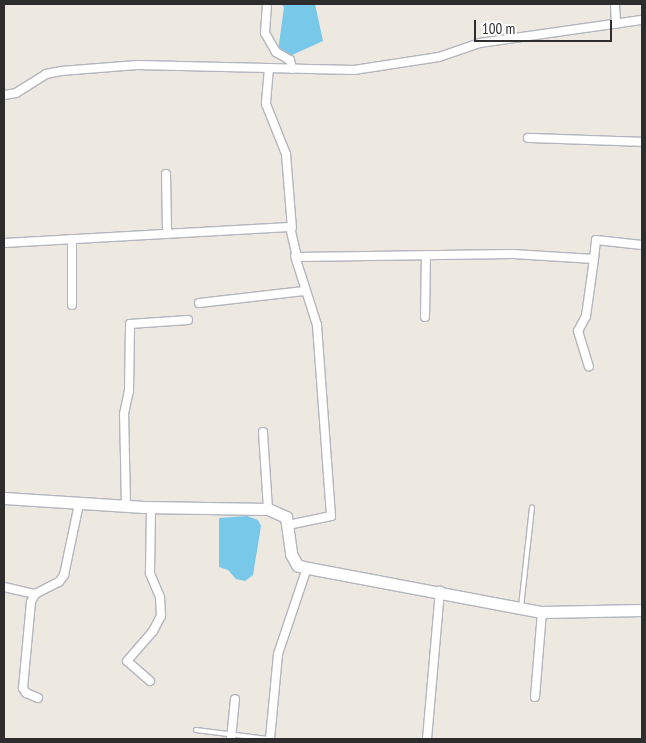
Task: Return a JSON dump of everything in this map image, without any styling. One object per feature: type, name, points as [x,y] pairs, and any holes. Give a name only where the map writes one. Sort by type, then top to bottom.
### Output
[{"type":"main road","points":[[4,498],[126,506],[268,509],[282,513],[288,525],[291,554],[297,565],[307,568],[409,588],[440,590],[542,612],[642,610]]},
{"type":"street","points":[[266,4],[265,33],[276,52],[290,60],[292,70]]},
{"type":"street","points":[[615,4],[616,24]]},
{"type":"street","points":[[4,95],[16,93],[46,74],[61,71],[137,65],[292,70],[391,66],[439,57],[480,43],[642,20]]},
{"type":"street","points":[[269,68],[266,104],[286,154],[295,256],[304,291],[317,325],[331,516],[288,525]]},
{"type":"street","points":[[528,138],[642,142]]},
{"type":"street","points":[[166,174],[167,234]]},
{"type":"street","points":[[4,243],[292,228]]},
{"type":"street","points":[[72,239],[72,305]]},
{"type":"street","points":[[589,366],[578,331],[586,316],[596,240],[642,245]]},
{"type":"street","points":[[295,256],[514,254],[594,259]]},
{"type":"street","points":[[425,317],[426,255]]},
{"type":"street","points":[[199,303],[304,291]]},
{"type":"street","points":[[126,506],[124,414],[129,391],[130,324],[188,320]]},
{"type":"street","points":[[263,432],[268,509]]},
{"type":"street","points":[[38,698],[23,692],[22,686],[30,602],[35,594],[59,582],[64,575],[80,504]]},
{"type":"street","points":[[150,681],[127,661],[153,631],[161,616],[160,597],[150,573],[151,507]]},
{"type":"street","points":[[269,739],[278,654],[307,568]]},
{"type":"street","points":[[4,587],[35,594]]},
{"type":"street","points":[[426,739],[440,590]]},
{"type":"street","points":[[535,697],[542,612]]},
{"type":"street","points":[[231,736],[235,699]]},
{"type":"lane","points":[[521,606],[532,508]]},
{"type":"lane","points":[[196,730],[231,736],[269,739]]},
{"type":"water","points":[[281,4],[315,4],[323,41],[292,55],[281,55],[278,51],[284,7]]},
{"type":"water","points":[[247,516],[258,520],[261,526],[253,575],[245,581],[236,579],[228,570],[219,567],[219,518]]}]
